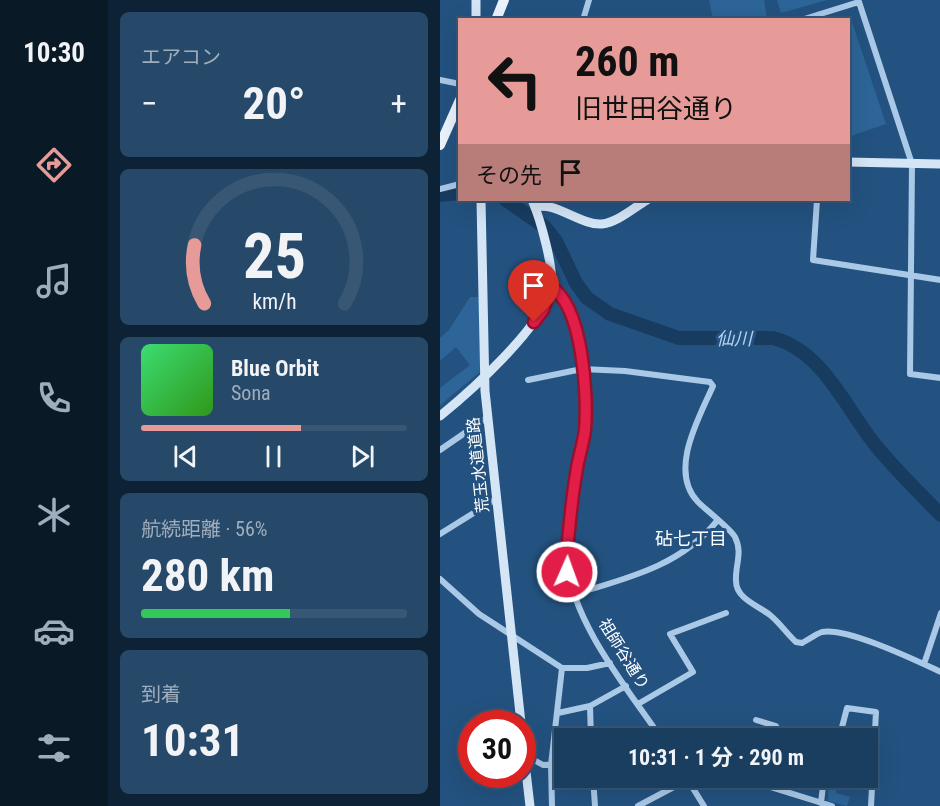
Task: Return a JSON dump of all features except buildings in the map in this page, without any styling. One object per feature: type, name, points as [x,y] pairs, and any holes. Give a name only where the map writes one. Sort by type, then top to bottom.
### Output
[{"type":"main road","points":[[476,0],[476,18]]},
{"type":"main road","points":[[497,18],[504,0]]},
{"type":"main road","points":[[441,138],[458,104]]},
{"type":"main road","points":[[850,162],[941,164]]},
{"type":"main road","name":"荒玉水道道路","points":[[481,201],[484,377],[520,710]]},
{"type":"main road","points":[[440,416],[484,377],[540,314],[551,287],[551,272],[535,207],[546,206],[587,222],[599,224],[611,222],[645,201]]},
{"type":"main road","points":[[528,788],[530,806]]},
{"type":"street","points":[[584,18],[589,0]]},
{"type":"street","points":[[807,18],[858,2],[912,164],[910,374],[941,378]]},
{"type":"street","points":[[440,80],[458,84]]},
{"type":"street","points":[[440,189],[458,184]]},
{"type":"street","points":[[817,201],[813,260],[941,280]]},
{"type":"street","name":"祖師谷通り","points":[[551,287],[570,309],[574,319],[582,369],[585,429],[576,476],[566,561],[575,594],[586,621],[610,663],[654,728]]},
{"type":"street","points":[[528,380],[582,369],[625,371],[710,382],[713,386],[690,441],[685,472],[690,493],[736,538],[740,552],[735,584],[738,590],[749,603],[772,616],[796,642],[802,643],[822,632],[838,632],[896,651],[941,672]]},
{"type":"street","points":[[440,450],[488,417]]},
{"type":"street","points":[[440,534],[496,499]]},
{"type":"street","points":[[575,594],[665,565],[694,546],[717,521]]},
{"type":"street","points":[[440,579],[479,614],[562,668],[587,668],[610,663]]},
{"type":"street","points":[[638,704],[694,672],[670,634],[726,613]]},
{"type":"street","points":[[924,664],[941,613]]},
{"type":"street","points":[[552,806],[551,765],[562,668]]},
{"type":"street","points":[[558,713],[590,706],[626,686]]},
{"type":"street","points":[[590,706],[591,728]]},
{"type":"street","points":[[842,728],[847,708],[876,712],[875,728]]},
{"type":"street","points":[[756,720],[776,728]]},
{"type":"street","points":[[536,761],[543,765],[554,765]]},
{"type":"street","points":[[594,788],[595,806]]},
{"type":"street","points":[[638,806],[669,788]]},
{"type":"street","points":[[692,788],[704,806]]},
{"type":"street","points":[[775,788],[832,806]]},
{"type":"street","points":[[821,803],[823,788]]},
{"type":"street","points":[[871,806],[872,788]]},
{"type":"shaded area","points":[[709,0],[764,0],[767,18],[713,18]]},
{"type":"shaded area","points":[[777,0],[827,0],[781,13]]},
{"type":"shaded area","points":[[850,16],[886,124],[850,136],[850,18],[843,18]]},
{"type":"shaded area","points":[[470,297],[479,297],[480,372],[440,405],[440,388],[470,365],[456,347],[440,361],[440,338],[449,330]]},
{"type":"shaded area","points":[[829,788],[836,788],[836,793],[850,797],[847,806],[828,801]]},
{"type":"waterway","name":"仙川","points":[[440,195],[458,193]]},
{"type":"waterway","name":"仙川","points":[[507,201],[545,227],[556,241],[576,283],[587,298],[610,314],[679,338],[773,338],[791,345],[806,355],[820,368],[877,447],[941,515]]},
{"type":"district","name":"砧七丁目","points":[[691,538]]},
{"type":"route","points":[[534,322],[543,310],[551,287],[556,290],[570,309],[574,319],[582,369],[585,429],[576,476],[566,561],[567,572]]}]
